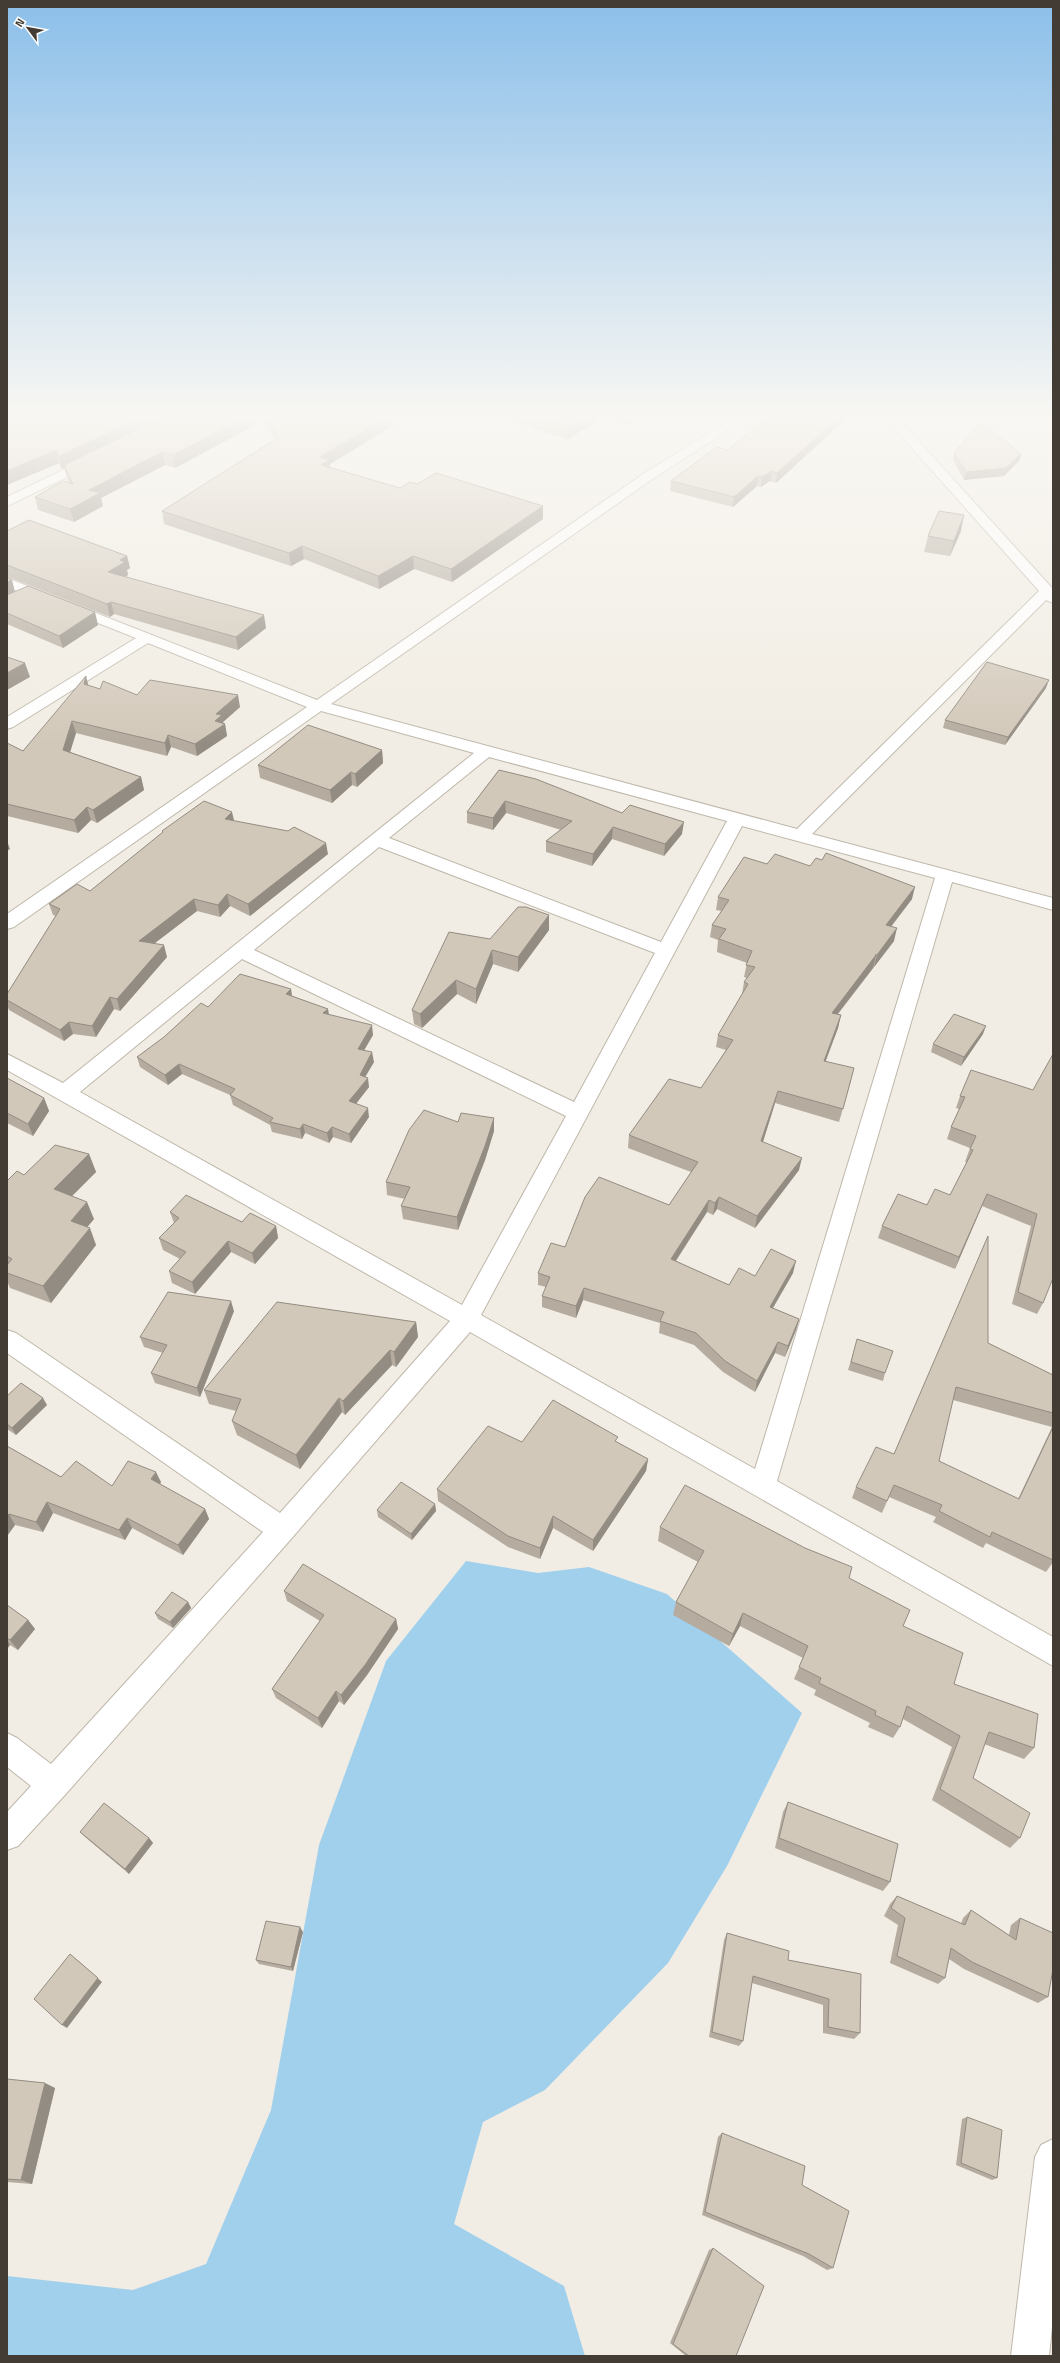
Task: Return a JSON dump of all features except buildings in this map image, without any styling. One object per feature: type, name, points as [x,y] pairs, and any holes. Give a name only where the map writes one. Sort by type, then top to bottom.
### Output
[{"type":"street","points":[[7,923],[579,524]]},
{"type":"street","points":[[800,836],[1050,595],[987,524]]},
{"type":"street","points":[[7,582],[319,706],[1053,904]]},
{"type":"street","points":[[13,601],[30,592]]},
{"type":"street","points":[[7,724],[147,638]]},
{"type":"street","points":[[65,1094],[486,751]]},
{"type":"street","points":[[7,1835],[282,1530],[467,1319],[737,819]]},
{"type":"street","points":[[378,840],[667,951]]},
{"type":"street","points":[[762,1487],[945,875]]},
{"type":"street","points":[[241,951],[579,1113]]},
{"type":"street","points":[[7,1061],[467,1319],[1053,1652]]},
{"type":"street","points":[[7,1340],[282,1530]]},
{"type":"street","points":[[7,1748],[52,1785]]},
{"type":"street","points":[[1030,2356],[1053,2157]]},
{"type":"water","points":[[466,1561],[538,1573],[589,1567],[667,1594],[802,1713],[727,1866],[668,1963],[545,2090],[483,2122],[454,2224],[564,2286],[585,2356],[7,2356],[7,2276],[133,2290],[206,2264],[271,2110],[319,1845],[386,1661]]}]
